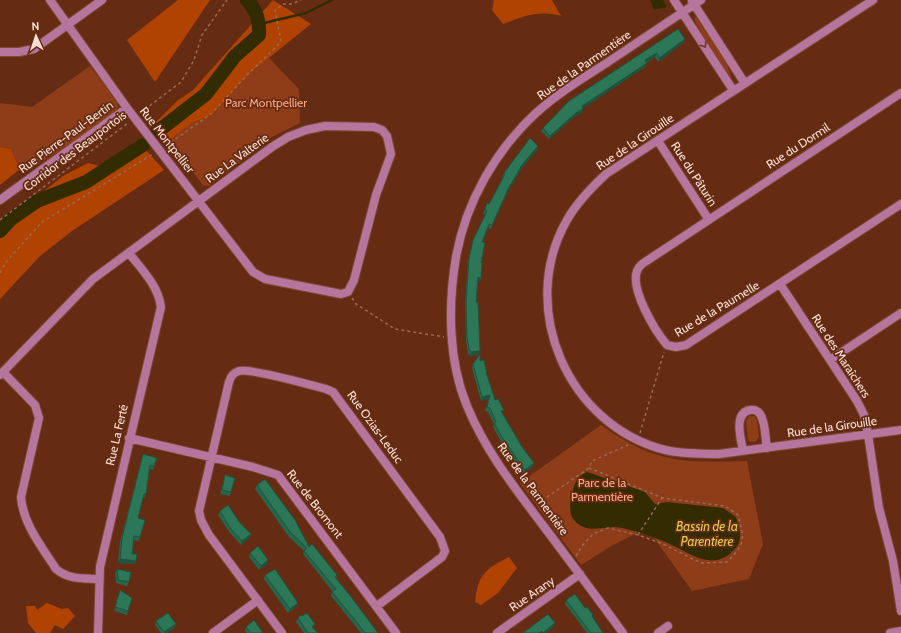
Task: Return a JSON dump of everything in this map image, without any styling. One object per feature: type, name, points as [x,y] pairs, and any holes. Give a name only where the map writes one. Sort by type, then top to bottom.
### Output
[{"type":"street","name":"Rue Montpellier","points":[[50,0],[134,118],[199,200],[253,272],[265,279],[341,294],[348,292]]},
{"type":"street","points":[[0,52],[19,52],[34,48],[102,0]]},
{"type":"street","points":[[674,0],[733,90]]},
{"type":"street","name":"Rue de la Girouille","points":[[873,0],[744,82],[606,174],[585,194],[567,220],[556,244],[549,278],[547,304],[551,330],[558,355],[571,382],[587,402],[604,418],[622,431],[664,450],[689,454],[719,454],[901,430]]},
{"type":"street","points":[[696,2],[744,82]]},
{"type":"street","name":"Rue de la Parmentière","points":[[623,633],[502,471],[479,433],[469,412],[456,367],[451,319],[452,280],[460,237],[474,200],[488,171],[510,140],[536,113],[564,91],[696,2]]},
{"type":"street","name":"Rue du Dormil","points":[[709,220],[901,93]]},
{"type":"street","name":"Rue Pierre-Paul-Bertin","points":[[0,200],[127,108]]},
{"type":"street","name":"Rue La Valterie","points":[[1,374],[93,279],[272,147],[288,137],[306,130],[325,126],[374,127],[382,130],[387,136],[391,154],[376,195],[354,280],[348,292]]},
{"type":"street","name":"Rue du Pâturin","points":[[658,140],[709,220]]},
{"type":"street","name":"Rue de la Paumelle","points":[[709,220],[642,264],[637,270],[635,279],[648,317],[667,345],[676,347],[686,345],[901,204]]},
{"type":"street","name":"Rue La Ferté","points":[[98,633],[100,567],[161,306],[155,287],[129,253]]},
{"type":"street","name":"Rue des Maraîchers","points":[[780,284],[857,401],[864,415],[879,508],[893,561],[901,611]]},
{"type":"street","points":[[830,360],[901,313]]},
{"type":"street","name":"Rue Ozias-Leduc","points":[[282,633],[209,535],[201,520],[199,512],[229,382],[231,376],[237,372],[252,372],[333,392],[440,537],[444,544],[445,551],[442,557],[377,606]]},
{"type":"street","points":[[1,374],[35,405],[39,418],[20,497],[21,509],[25,519],[56,569],[62,574],[72,578],[99,579]]},
{"type":"street","points":[[743,451],[740,422],[742,414],[747,410],[753,409],[760,412],[767,448]]},
{"type":"street","name":"Rue de Bromont","points":[[129,438],[211,457],[278,475],[396,633]]},
{"type":"street","name":"Rue Arany","points":[[497,633],[580,574]]},
{"type":"street","points":[[213,633],[258,600]]},
{"type":"street","points":[[658,633],[668,626]]},
{"type":"street","points":[[890,632],[901,631]]},
{"type":"path","name":"Corridor des Beauportois","points":[[0,220],[181,82],[194,60],[202,35],[227,0]]},
{"type":"path","points":[[0,273],[6,262],[42,222],[151,155],[158,149],[169,145],[212,113],[281,41],[275,10],[283,4],[292,4],[301,0]]},
{"type":"path","points":[[348,292],[356,304],[395,329],[452,339]]},
{"type":"path","points":[[530,508],[589,468],[592,461],[638,439],[667,345]]},
{"type":"path","points":[[572,564],[582,546],[593,534],[608,528],[638,534],[661,542],[701,563],[727,562],[740,549],[744,540],[738,515],[725,506],[662,498],[589,468]]},
{"type":"path","points":[[638,534],[662,498]]},
{"type":"green space","points":[[696,17],[725,60],[732,78],[729,76],[701,34],[694,19]]},
{"type":"green space","name":"Parc Montpellier","points":[[269,58],[299,89],[300,123],[272,137],[209,186],[203,185],[168,141],[192,123],[211,115],[250,73]]},
{"type":"green space","points":[[90,66],[117,102],[118,107],[115,114],[28,171],[20,169],[11,149],[0,147],[0,103],[32,107]]},
{"type":"green space","points":[[749,416],[754,416],[757,420],[759,437],[755,442],[749,441],[748,439],[746,421]]},
{"type":"green space","name":"Parc de la Parmentière","points":[[601,425],[637,447],[654,454],[670,458],[705,462],[747,461],[763,544],[749,579],[692,591],[647,528],[613,545],[581,565],[520,483]]},
{"type":"shaded area","points":[[178,0],[210,0],[155,82],[127,40]]},
{"type":"shaded area","points":[[273,0],[311,24],[250,73],[211,115],[192,123],[168,141],[156,122],[177,101],[193,90]]},
{"type":"shaded area","points":[[494,0],[552,0],[561,16],[553,14],[538,14],[525,16],[503,24],[492,10]]},
{"type":"shaded area","points":[[0,147],[11,149],[20,169],[0,185]]},
{"type":"shaded area","points":[[144,148],[164,170],[72,231],[40,256],[0,299],[0,226],[63,176],[88,163],[108,168]]},
{"type":"shaded area","points":[[509,557],[517,568],[498,593],[481,605],[475,602],[478,585],[484,574],[488,569]]},
{"type":"shaded area","points":[[47,603],[62,609],[68,608],[75,616],[63,629],[55,625],[50,633],[36,633],[28,623],[26,606],[35,606],[37,610]]},
{"type":"water","points":[[650,0],[663,0],[667,7],[654,10]]},
{"type":"water","name":"Bassin de la Parentiere","points":[[587,472],[645,492],[655,504],[667,502],[723,508],[736,517],[740,531],[740,540],[736,548],[725,557],[717,560],[710,560],[695,557],[654,537],[629,530],[615,527],[592,529],[583,527],[574,520],[570,511],[570,505],[572,492],[576,481],[580,476]]},
{"type":"building","points":[[678,29],[685,39],[659,58],[657,53],[645,60],[647,63],[582,106],[583,109],[577,112],[550,136],[543,128],[569,101]]},
{"type":"building","points":[[530,138],[538,146],[522,165],[508,189],[492,225],[489,224],[482,242],[485,243],[481,263],[481,278],[478,277],[476,302],[478,302],[480,351],[471,352],[467,337],[466,300],[469,259],[473,240],[487,211],[485,210],[487,203],[489,204],[505,174],[504,173]]},
{"type":"building","points":[[480,354],[480,361],[484,360],[495,400],[498,399],[504,410],[501,411],[522,447],[534,463],[525,470],[494,423],[496,422],[490,408],[487,407],[490,395],[482,397],[473,364]]},
{"type":"building","points":[[143,454],[157,458],[154,466],[150,465],[146,494],[144,494],[138,518],[145,520],[140,537],[134,536],[132,554],[137,554],[136,561],[120,559],[122,538]]},
{"type":"building","points":[[225,475],[235,478],[231,492],[222,490]]},
{"type":"building","points":[[265,479],[295,520],[309,547],[312,544],[337,575],[335,577],[378,633],[365,633],[332,592],[336,589],[304,551],[307,548],[291,533],[257,485]]},
{"type":"building","points":[[228,505],[240,523],[251,534],[242,541],[231,529],[220,511]]},
{"type":"building","points":[[258,546],[268,560],[261,566],[250,553]]},
{"type":"building","points":[[117,569],[131,572],[129,582],[118,580]]},
{"type":"building","points":[[275,569],[298,603],[290,609],[265,575]]},
{"type":"building","points":[[120,590],[132,598],[128,611],[115,607]]},
{"type":"building","points":[[575,594],[585,608],[587,607],[593,615],[592,616],[603,633],[591,633],[566,600]]},
{"type":"building","points":[[168,613],[176,624],[164,632],[156,621]]},
{"type":"building","points":[[307,613],[315,624],[312,627],[318,633],[308,633],[298,618]]},
{"type":"building","points":[[548,614],[555,623],[543,633],[542,631],[539,633],[523,633]]},
{"type":"building","points":[[254,620],[263,633],[251,633],[246,627]]},
{"type":"waterway","points":[[157,132],[206,94],[235,56],[259,35],[257,16],[247,0]]},
{"type":"waterway","points":[[260,24],[306,13],[332,0]]},
{"type":"waterway","points":[[0,231],[11,219],[37,201],[86,182],[143,145]]}]
